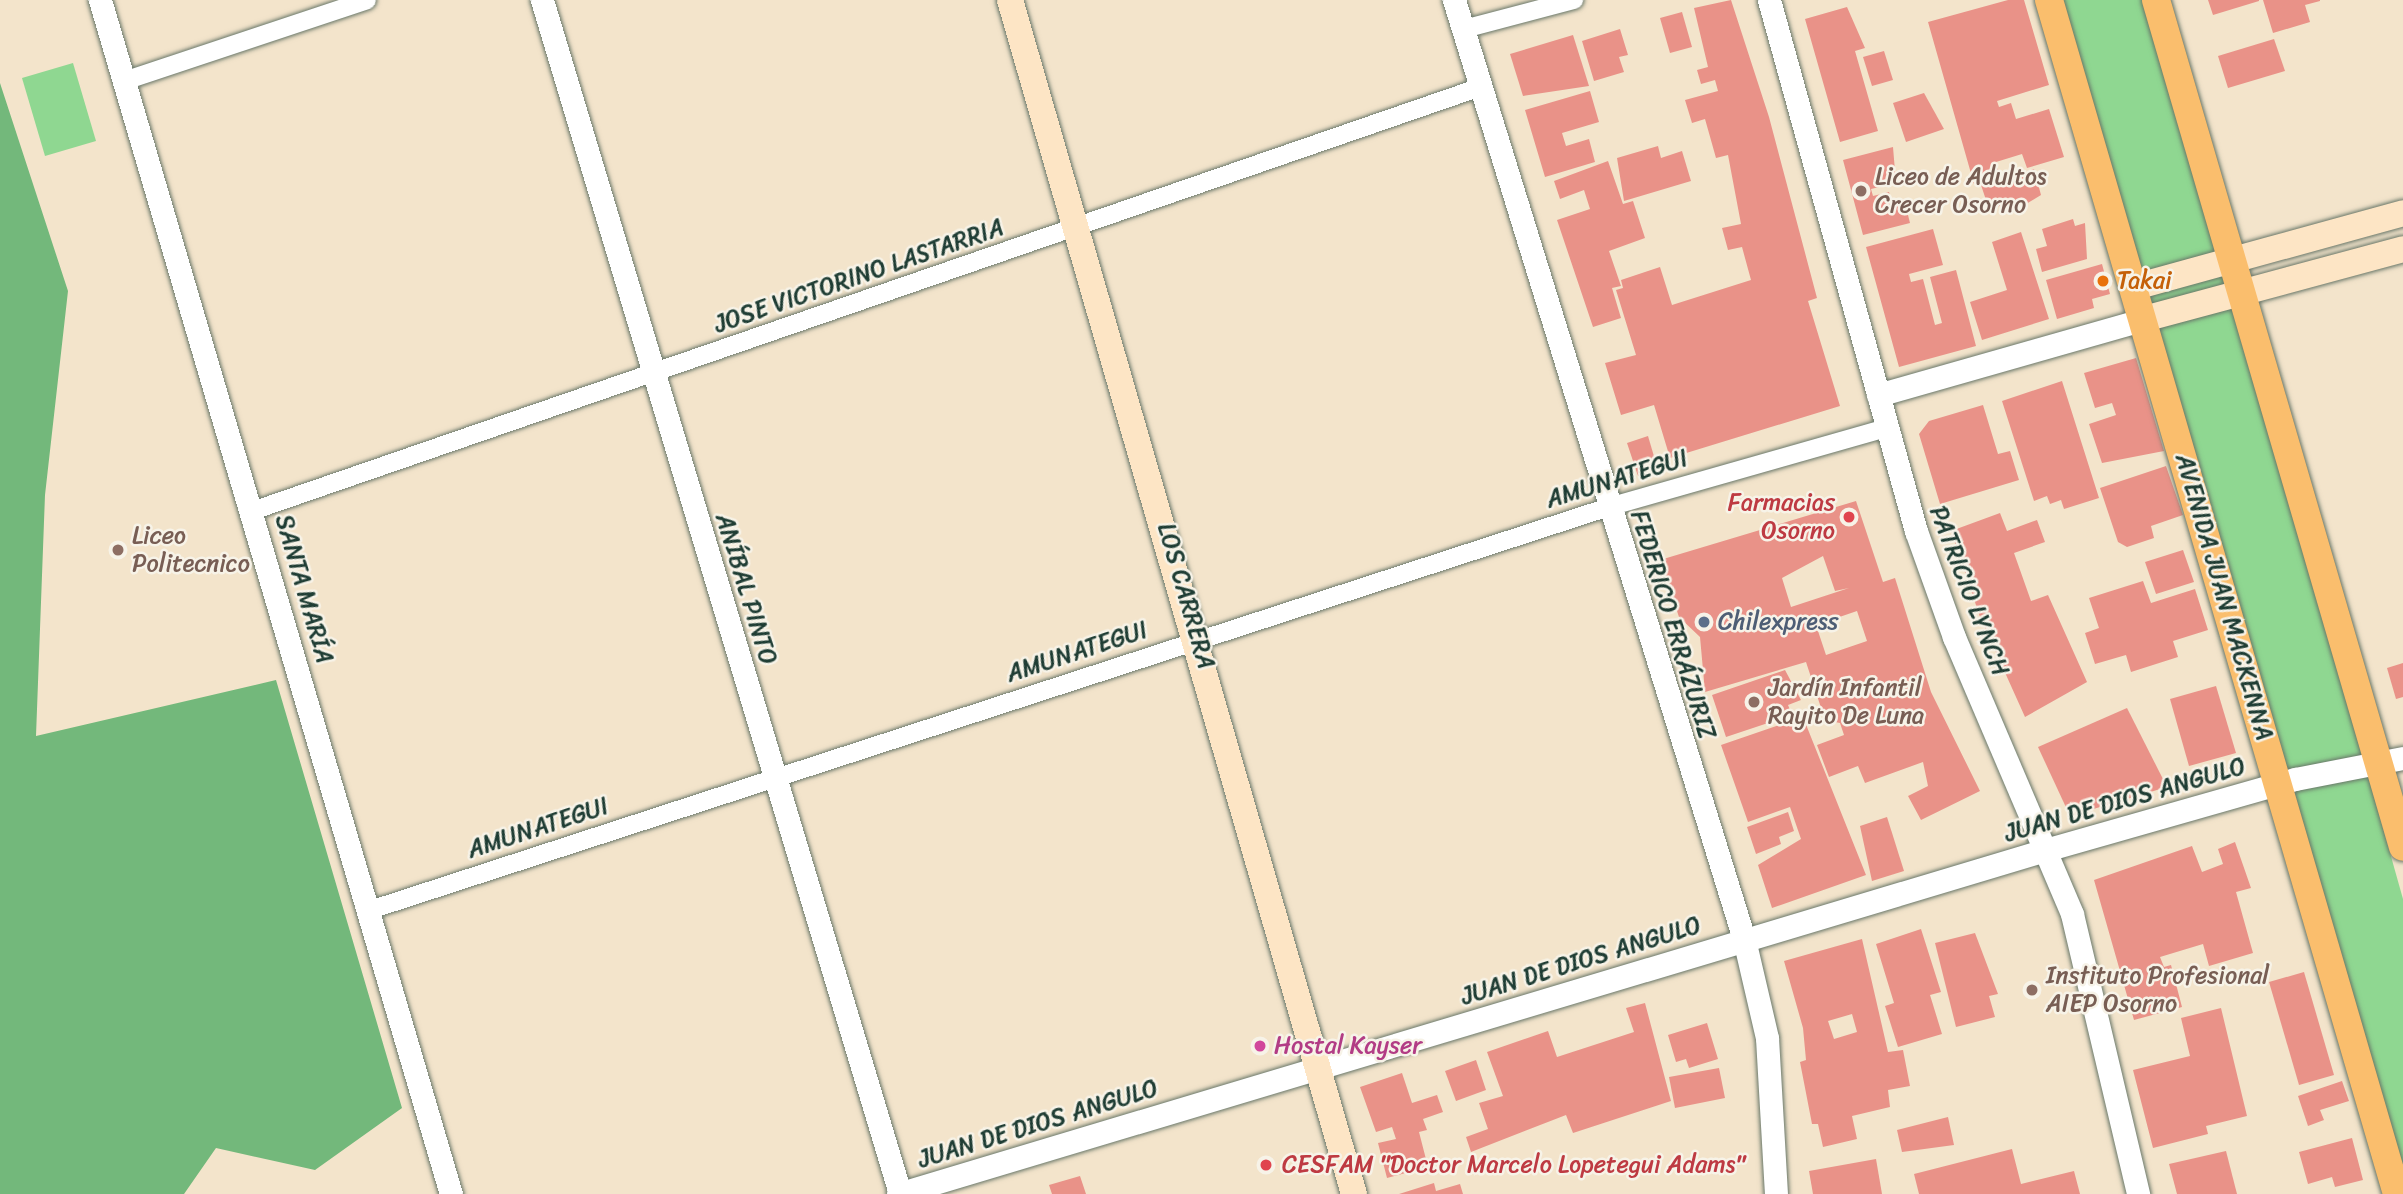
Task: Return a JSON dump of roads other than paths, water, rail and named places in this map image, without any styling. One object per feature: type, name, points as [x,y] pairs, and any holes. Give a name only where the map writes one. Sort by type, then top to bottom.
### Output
[{"type":"main road","name":"LOS CARRERA","points":[[1010,0],[1199,640],[1354,1194]]},
{"type":"main road","name":"AVENIDA JUAN MACKENNA","points":[[2049,0],[2135,287],[2397,1194]]},
{"type":"main road","points":[[2155,0],[2241,293],[2391,762],[2403,847]]},
{"type":"main road","points":[[2135,287],[2403,213]]},
{"type":"main road","points":[[2144,318],[2403,250]]},
{"type":"street","name":"SANTA MARÍA","points":[[100,0],[255,510],[367,911],[451,1194]]},
{"type":"street","points":[[124,81],[367,0]]},
{"type":"street","name":"ANÍBAL PINTO","points":[[541,0],[899,1194]]},
{"type":"street","name":"FEDERICO ERRÁZURIZ","points":[[1454,0],[1478,88],[1744,939],[1767,1038],[1776,1194]]},
{"type":"street","points":[[1464,29],[1574,0]]},
{"type":"street","name":"PATRICIO LYNCH","points":[[1769,0],[1886,428],[1954,637],[2049,849],[2088,970],[2138,1194]]},
{"type":"street","name":"JOSE VICTORINO LASTARRIA","points":[[255,510],[1478,88]]},
{"type":"street","points":[[1878,395],[2144,318]]},
{"type":"street","name":"AMUNATEGUI","points":[[367,911],[1609,507],[1886,428]]},
{"type":"street","name":"JUAN DE DIOS ANGULO","points":[[899,1194],[2049,849],[2278,784],[2391,762]]},
{"type":"place","name":"Liceo de Adultos Crecer Osorno","points":[[1861,191]]},
{"type":"place","name":"Takai","points":[[2103,281]]},
{"type":"place","name":"Farmacias Osorno","points":[[1849,517]]},
{"type":"place","name":"Liceo Politecnico","points":[[118,550]]},
{"type":"place","name":"Chilexpress","points":[[1704,622]]},
{"type":"place","name":"Jardín Infantil Rayito De Luna","points":[[1754,702]]},
{"type":"place","name":"Instituto Profesional AIEP Osorno","points":[[2032,990]]},
{"type":"place","name":"Hostal Kayser","points":[[1260,1046]]},
{"type":"place","name":"CESFAM \"Doctor Marcelo Lopetegui Adams\"","points":[[1266,1165]]}]
